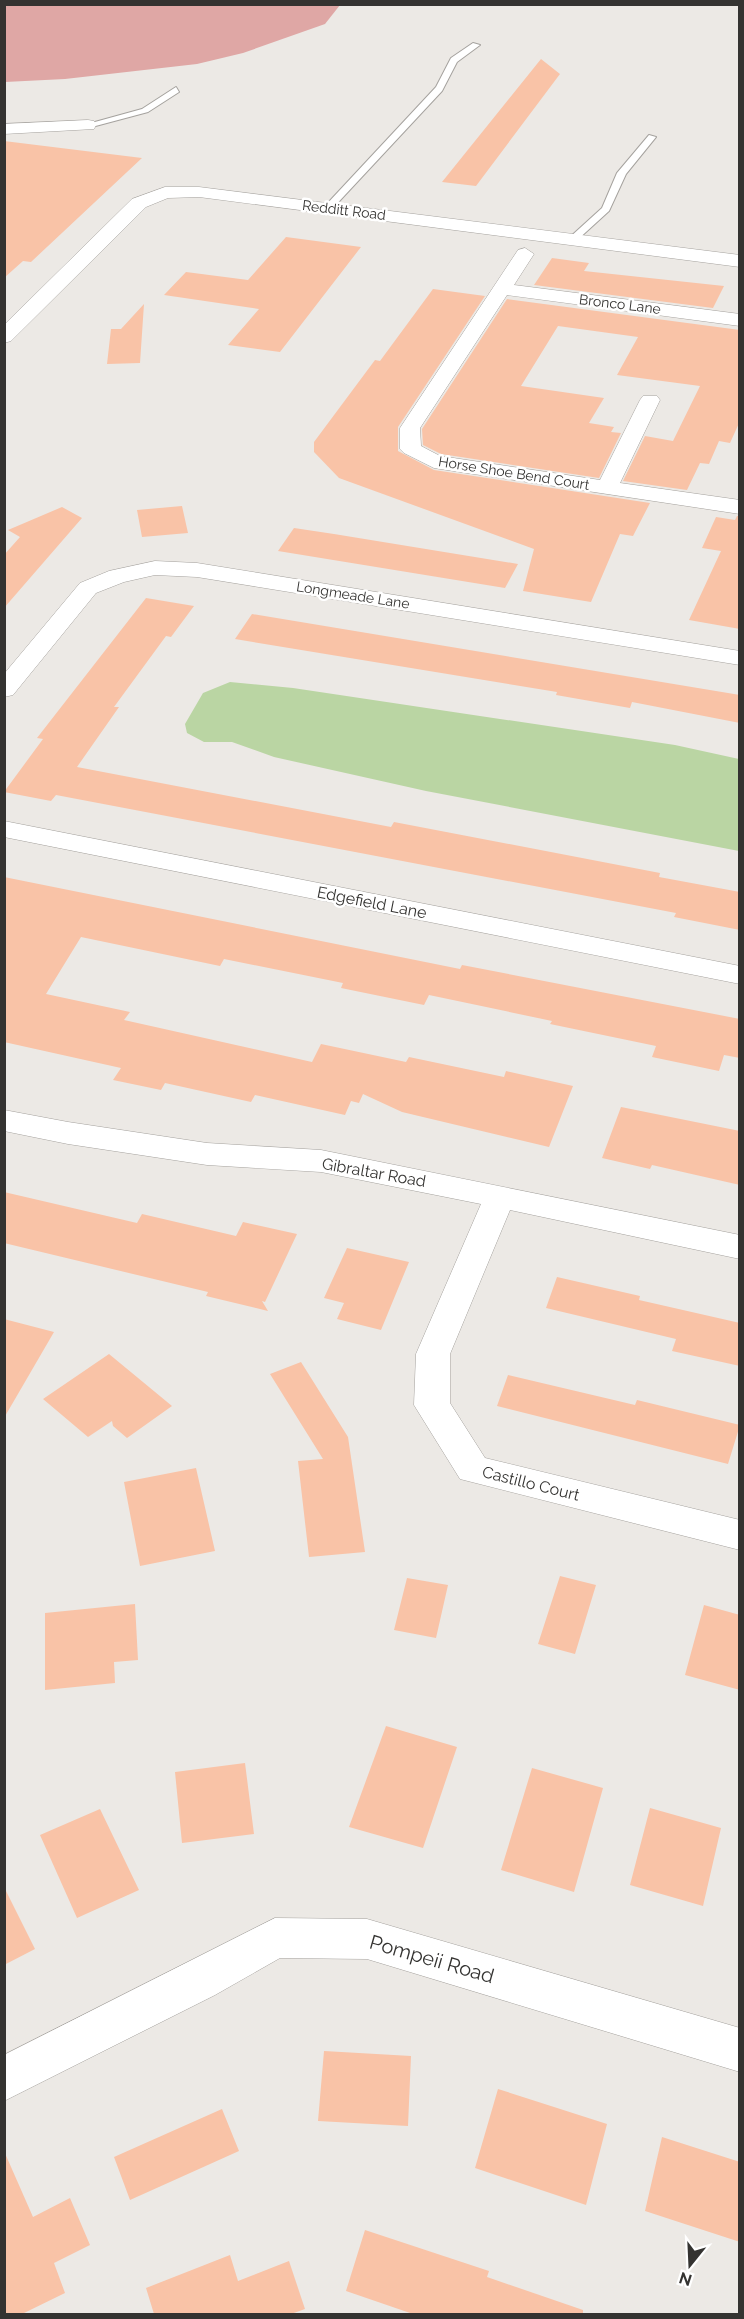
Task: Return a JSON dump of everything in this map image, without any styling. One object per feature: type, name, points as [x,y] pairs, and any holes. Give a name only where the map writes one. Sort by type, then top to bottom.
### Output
[{"type":"street","points":[[4,129],[87,125]]},
{"type":"street","name":"Redditt Road","points":[[4,337],[139,203],[165,193],[199,192],[740,261]]},
{"type":"street","name":"Horse Shoe Bend Court","points":[[525,254],[410,428],[411,449],[434,462],[740,507]]},
{"type":"street","name":"Bronco Lane","points":[[501,289],[740,320]]},
{"type":"street","points":[[607,487],[650,400]]},
{"type":"street","name":"Longmeade Lane","points":[[7,684],[88,588],[117,576],[155,568],[197,570],[740,658]]},
{"type":"street","name":"Edgefield Lane","points":[[4,829],[740,975]]},
{"type":"street","name":"Gibraltar Road","points":[[4,1120],[68,1133],[207,1154],[321,1161],[740,1247]]},
{"type":"street","name":"Castillo Court","points":[[500,1196],[433,1354],[432,1404],[473,1469],[740,1535]]},
{"type":"street","name":"Pompeii Road","points":[[4,2079],[200,1980],[275,1938],[367,1939],[740,2050]]},
{"type":"lane","points":[[328,208],[440,89],[446,81],[449,67],[456,58],[476,45]]},
{"type":"lane","points":[[87,125],[126,117],[155,106],[165,95],[176,90]]},
{"type":"lane","points":[[572,240],[606,209],[624,168],[652,137]]},
{"type":"shaded area","points":[[4,5],[340,5],[325,24],[243,53],[197,64],[65,79],[5,82]]},
{"type":"shaded area","points":[[230,682],[293,688],[675,745],[739,759],[739,851],[426,791],[274,757],[232,742],[204,742],[187,733],[185,724],[203,693]]},
{"type":"building","points":[[541,59],[560,74],[476,186],[442,182]]},
{"type":"building","points":[[4,141],[142,158],[31,262],[23,261],[4,278]]},
{"type":"building","points":[[286,237],[361,247],[280,352],[228,345],[259,309],[164,295],[186,272],[248,280]]},
{"type":"building","points":[[552,258],[589,263],[584,271],[724,286],[713,308],[534,285]]},
{"type":"building","points":[[433,289],[485,296],[398,427],[398,451],[434,470],[650,503],[633,536],[620,534],[591,602],[523,591],[534,549],[339,478],[314,452],[314,442],[375,360],[380,361]]},
{"type":"building","points":[[507,299],[740,330],[740,421],[730,443],[719,441],[709,464],[700,463],[687,490],[623,481],[645,436],[673,441],[700,386],[617,375],[638,337],[558,326],[521,386],[604,398],[589,423],[614,427],[611,432],[621,433],[599,478],[441,454],[423,445],[422,429]]},
{"type":"building","points":[[144,304],[140,363],[107,364],[111,329],[121,329]]},
{"type":"building","points":[[182,506],[188,533],[142,537],[137,510]]},
{"type":"building","points":[[62,507],[82,518],[4,608],[4,555],[20,537],[8,530]]},
{"type":"building","points":[[737,516],[740,516],[740,629],[689,620],[721,551],[702,548],[716,517],[735,520]]},
{"type":"building","points":[[294,528],[518,564],[505,588],[278,551]]},
{"type":"building","points":[[146,598],[194,606],[171,637],[166,636],[114,707],[119,707],[77,767],[391,827],[394,822],[660,873],[659,877],[740,892],[740,930],[674,917],[676,913],[56,795],[51,801],[4,792],[43,739],[37,738]]},
{"type":"building","points":[[252,614],[740,695],[740,723],[632,702],[630,708],[556,695],[557,692],[235,639]]},
{"type":"building","points":[[4,877],[460,969],[462,965],[740,1019],[740,1058],[724,1055],[719,1071],[652,1057],[656,1046],[429,995],[424,1005],[341,988],[343,983],[224,959],[220,966],[81,937],[46,994],[130,1012],[124,1020],[312,1062],[321,1044],[406,1062],[409,1057],[504,1077],[506,1071],[573,1086],[549,1147],[402,1112],[363,1094],[359,1103],[351,1101],[345,1115],[255,1095],[251,1102],[165,1083],[161,1090],[113,1080],[121,1068],[4,1042]]},
{"type":"building","points":[[621,1107],[740,1131],[740,1185],[652,1165],[650,1169],[602,1158]]},
{"type":"building","points":[[4,1192],[137,1223],[142,1214],[236,1236],[243,1222],[297,1234],[265,1302],[262,1301],[268,1311],[206,1296],[208,1292],[4,1243]]},
{"type":"building","points":[[347,1248],[409,1262],[381,1330],[337,1319],[344,1303],[324,1298]]},
{"type":"building","points":[[557,1277],[640,1296],[639,1300],[740,1323],[740,1366],[672,1351],[676,1339],[546,1308]]},
{"type":"building","points":[[4,1319],[54,1332],[4,1418]]},
{"type":"building","points":[[109,1354],[172,1406],[127,1438],[113,1426],[112,1421],[88,1437],[43,1399]]},
{"type":"building","points":[[301,1362],[348,1437],[365,1552],[309,1557],[298,1461],[323,1459],[270,1374]]},
{"type":"building","points":[[508,1375],[635,1405],[637,1400],[740,1425],[728,1464],[497,1406]]},
{"type":"building","points":[[196,1468],[215,1551],[140,1566],[124,1482]]},
{"type":"building","points":[[560,1576],[596,1585],[575,1654],[538,1644]]},
{"type":"building","points":[[407,1578],[448,1585],[436,1638],[394,1630]]},
{"type":"building","points":[[135,1604],[138,1660],[114,1662],[115,1683],[45,1690],[45,1613]]},
{"type":"building","points":[[704,1605],[740,1615],[740,1690],[685,1675]]},
{"type":"building","points":[[386,1726],[457,1747],[423,1848],[349,1827]]},
{"type":"building","points":[[245,1763],[254,1834],[182,1843],[175,1772]]},
{"type":"building","points":[[532,1768],[603,1788],[574,1892],[501,1870]]},
{"type":"building","points":[[650,1808],[721,1828],[703,1906],[630,1885]]},
{"type":"building","points":[[100,1809],[139,1890],[77,1918],[40,1835]]},
{"type":"building","points":[[4,1887],[35,1949],[4,1965]]},
{"type":"building","points":[[324,2051],[411,2056],[408,2126],[318,2121]]},
{"type":"building","points":[[498,2089],[607,2124],[586,2205],[475,2168]]},
{"type":"building","points":[[222,2109],[239,2151],[130,2200],[114,2157]]},
{"type":"building","points":[[662,2137],[740,2162],[740,2242],[645,2211]]},
{"type":"building","points":[[4,2151],[33,2217],[70,2198],[90,2245],[54,2263],[65,2293],[22,2314],[4,2314]]},
{"type":"building","points":[[365,2230],[489,2271],[487,2277],[583,2310],[583,2314],[413,2314],[346,2291]]},
{"type":"building","points":[[230,2255],[238,2281],[289,2261],[305,2309],[291,2314],[154,2314],[146,2288]]}]
